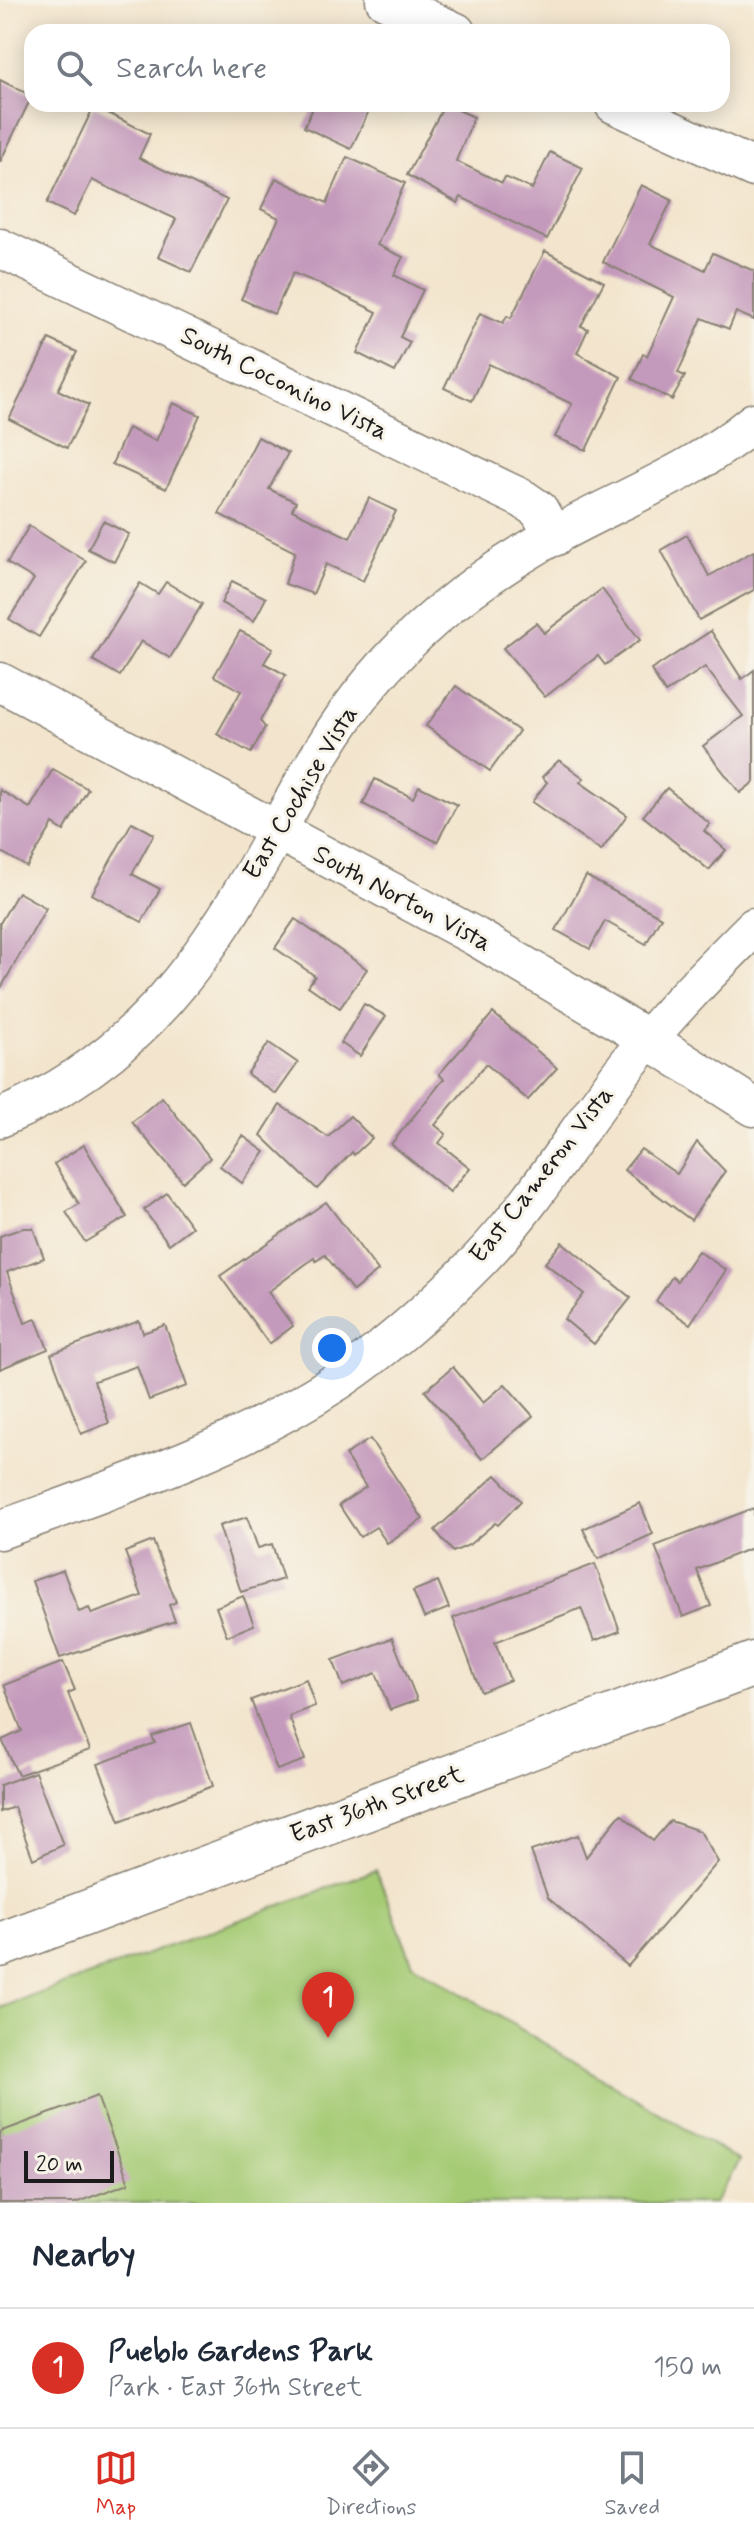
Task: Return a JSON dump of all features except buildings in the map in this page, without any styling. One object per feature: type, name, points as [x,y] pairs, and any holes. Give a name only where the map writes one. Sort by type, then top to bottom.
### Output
[{"type":"main road","name":"East 36th Street","points":[[0,1945],[754,1664]]},
{"type":"street","points":[[385,0],[438,24]]},
{"type":"street","points":[[632,112],[754,168]]},
{"type":"street","name":"South Coconino Vista","points":[[0,248],[511,493],[539,510],[554,537]]},
{"type":"street","name":"East Cochise Vista","points":[[0,1118],[97,1064],[176,991],[210,945],[328,740],[402,647],[475,584],[554,537],[652,486],[754,422]]},
{"type":"street","name":"South Norton Vista","points":[[0,682],[276,833],[476,937],[649,1039],[754,1107]]},
{"type":"street","name":"East Cameron Vista","points":[[0,1530],[173,1467],[337,1381],[422,1316],[482,1257],[649,1039],[754,927]]},
{"type":"green space","points":[[376,1870],[413,1964],[739,2161],[715,2203],[0,2203],[0,2008]]},
{"type":"place","name":"Pueblo Gardens Park","points":[[328,2038]]}]
